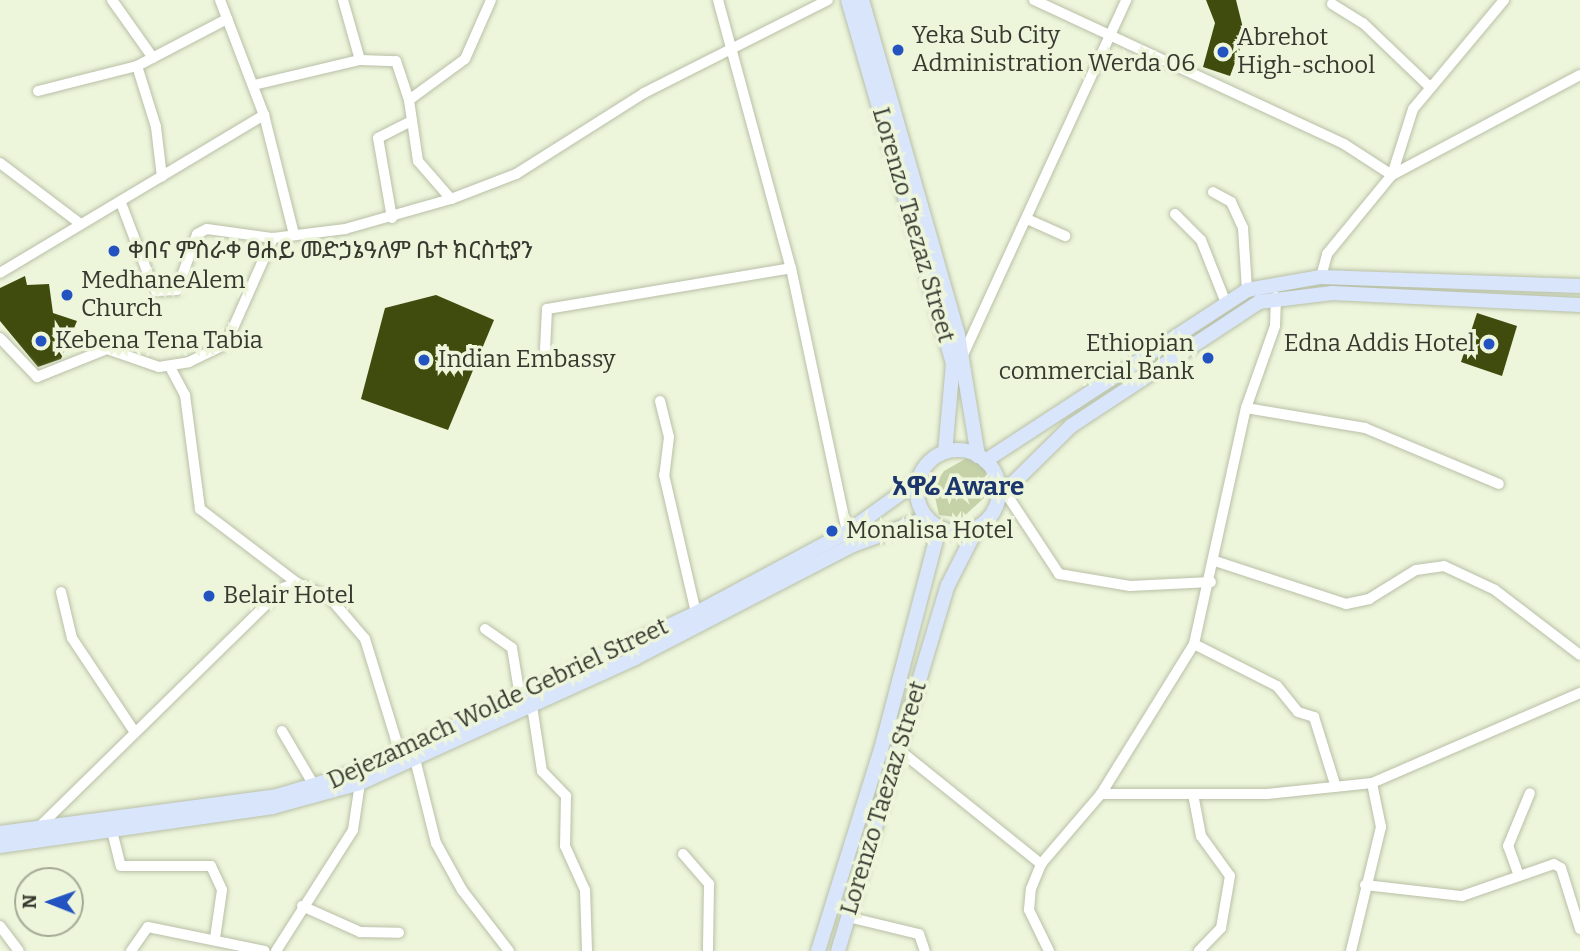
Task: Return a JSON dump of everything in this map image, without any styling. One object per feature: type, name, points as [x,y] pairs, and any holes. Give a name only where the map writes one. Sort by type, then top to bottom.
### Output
[{"type":"main road","name":"Lorenzo Taezaz Street","points":[[848,0],[865,38],[953,363],[945,452]]},
{"type":"main road","points":[[862,0],[865,38],[963,355],[982,458],[1001,495]]},
{"type":"main road","points":[[1580,286],[1321,277],[1247,290],[982,458],[945,452],[918,481],[927,518],[939,528],[977,528],[1001,495],[1101,404],[1237,312],[1276,297],[1332,293],[1580,305]]},
{"type":"main road","name":"Dejezamach Wolde Gebriel Street","points":[[0,846],[273,807],[360,783],[415,759],[526,702],[847,532],[918,481]]},
{"type":"main road","name":"Dejezamach Wolde Gebriel Street","points":[[0,833],[315,788],[526,702],[853,545],[927,518]]},
{"type":"main road","name":"Lorenzo Taezaz Street","points":[[818,951],[883,743],[939,528]]},
{"type":"main road","name":"Lorenzo Taezaz Street","points":[[838,951],[948,585],[977,528]]},
{"type":"street","points":[[112,0],[153,58]]},
{"type":"street","points":[[220,0],[264,115],[294,234]]},
{"type":"street","points":[[343,0],[360,60]]},
{"type":"street","points":[[409,100],[465,59],[491,0]]},
{"type":"street","points":[[718,0],[792,268],[847,532]]},
{"type":"street","points":[[121,203],[156,291],[177,290],[197,234],[206,229],[273,238],[392,218],[452,199],[516,174],[644,93],[828,0]]},
{"type":"street","points":[[1034,0],[1344,144],[1392,175]]},
{"type":"street","points":[[963,355],[1126,0]]},
{"type":"street","points":[[1321,277],[1327,254],[1392,175],[1413,109],[1429,86],[1504,0]]},
{"type":"street","points":[[1332,4],[1363,23],[1429,86]]},
{"type":"street","points":[[38,91],[136,66],[227,19]]},
{"type":"street","points":[[254,85],[360,60],[396,61],[409,100],[409,122],[418,161],[452,199]]},
{"type":"street","points":[[136,66],[156,127],[162,177]]},
{"type":"street","points":[[1392,175],[1580,75]]},
{"type":"street","points":[[0,273],[78,222],[121,203],[264,115]]},
{"type":"street","points":[[392,218],[378,138],[409,122]]},
{"type":"street","points":[[0,163],[78,222]]},
{"type":"street","points":[[1213,192],[1231,202],[1243,228],[1247,290]]},
{"type":"street","points":[[1175,214],[1201,240],[1226,303]]},
{"type":"street","points":[[1027,219],[1065,236]]},
{"type":"street","points":[[0,338],[37,377],[107,349],[170,367],[222,349],[273,238]]},
{"type":"street","points":[[545,349],[547,309],[792,268]]},
{"type":"street","points":[[1049,951],[1029,911],[1041,864],[1101,794],[1194,644],[1211,582],[1246,408],[1275,326],[1276,297]]},
{"type":"street","points":[[170,367],[185,395],[200,509],[297,583],[330,598],[365,639],[400,753]]},
{"type":"street","points":[[660,401],[669,437],[664,475],[696,613]]},
{"type":"street","points":[[1246,408],[1365,428],[1499,484]]},
{"type":"street","points":[[1001,495],[1059,574],[1130,586],[1211,582]]},
{"type":"street","points":[[1215,561],[1346,604],[1369,599],[1416,570],[1444,566],[1495,590],[1580,655]]},
{"type":"street","points":[[39,827],[134,731],[283,588],[297,583]]},
{"type":"street","points":[[61,592],[72,638],[134,731]]},
{"type":"street","points":[[485,629],[512,648],[542,771],[566,796],[565,846],[585,890],[587,951]]},
{"type":"street","points":[[1194,644],[1276,686],[1297,712],[1314,717],[1336,787]]},
{"type":"street","points":[[1101,794],[1193,794],[1372,783],[1580,693]]},
{"type":"street","points":[[282,731],[315,788]]},
{"type":"street","points":[[898,749],[1041,864]]},
{"type":"street","points":[[415,759],[436,843],[462,890],[509,951]]},
{"type":"street","points":[[276,951],[302,906],[353,830],[360,783]]},
{"type":"street","points":[[1351,951],[1381,827],[1372,783]]},
{"type":"street","points":[[1518,873],[1508,845],[1530,793]]},
{"type":"street","points":[[1193,794],[1201,836],[1230,876],[1221,928],[1199,951]]},
{"type":"street","points":[[112,831],[121,866],[211,866],[222,890],[215,938]]},
{"type":"street","points":[[683,854],[709,884],[708,951]]},
{"type":"street","points":[[1365,886],[1461,896],[1518,873],[1554,864],[1561,868],[1580,929]]},
{"type":"street","points":[[302,906],[360,932],[399,933]]},
{"type":"street","points":[[848,917],[919,933],[925,951]]},
{"type":"street","points":[[0,926],[19,951]]},
{"type":"street","points":[[131,951],[148,927],[215,938],[265,951]]},
{"type":"green space","points":[[967,458],[986,468],[984,498],[962,518],[939,515],[933,488],[944,471]]},
{"type":"building","name":"Abrehot High-school","points":[[1206,0],[1236,0],[1245,36],[1230,76],[1203,67],[1215,23]]},
{"type":"building","name":"Kebena Tena Tabia","points":[[25,276],[27,285],[49,284],[53,313],[77,321],[61,359],[38,367],[0,321],[0,288]]},
{"type":"building","name":"Indian Embassy","points":[[436,295],[494,320],[448,430],[361,399],[385,308]]},
{"type":"building","name":"Edna Addis Hotel","points":[[1477,313],[1517,326],[1502,376],[1461,362]]},
{"type":"place","name":"Yeka Sub City Administration Werda 06","points":[[898,50]]},
{"type":"place","name":"Abrehot High-school","points":[[1223,52]]},
{"type":"place","name":"ቀበና ምስራቀ ፀሐይ መድኃኔዓለም ቤተ ክርስቲያን","points":[[114,251]]},
{"type":"place","name":"MedhaneAlem Church","points":[[67,295]]},
{"type":"place","name":"Kebena Tena Tabia","points":[[41,341]]},
{"type":"place","name":"Edna Addis Hotel","points":[[1489,344]]},
{"type":"place","name":"Ethiopian commercial Bank","points":[[1208,358]]},
{"type":"place","name":"Indian Embassy","points":[[424,360]]},
{"type":"place","name":"Monalisa Hotel","points":[[832,531]]},
{"type":"place","name":"Belair Hotel","points":[[209,596]]},
{"type":"district","name":"አዋሬ Aware","points":[[958,487]]}]
